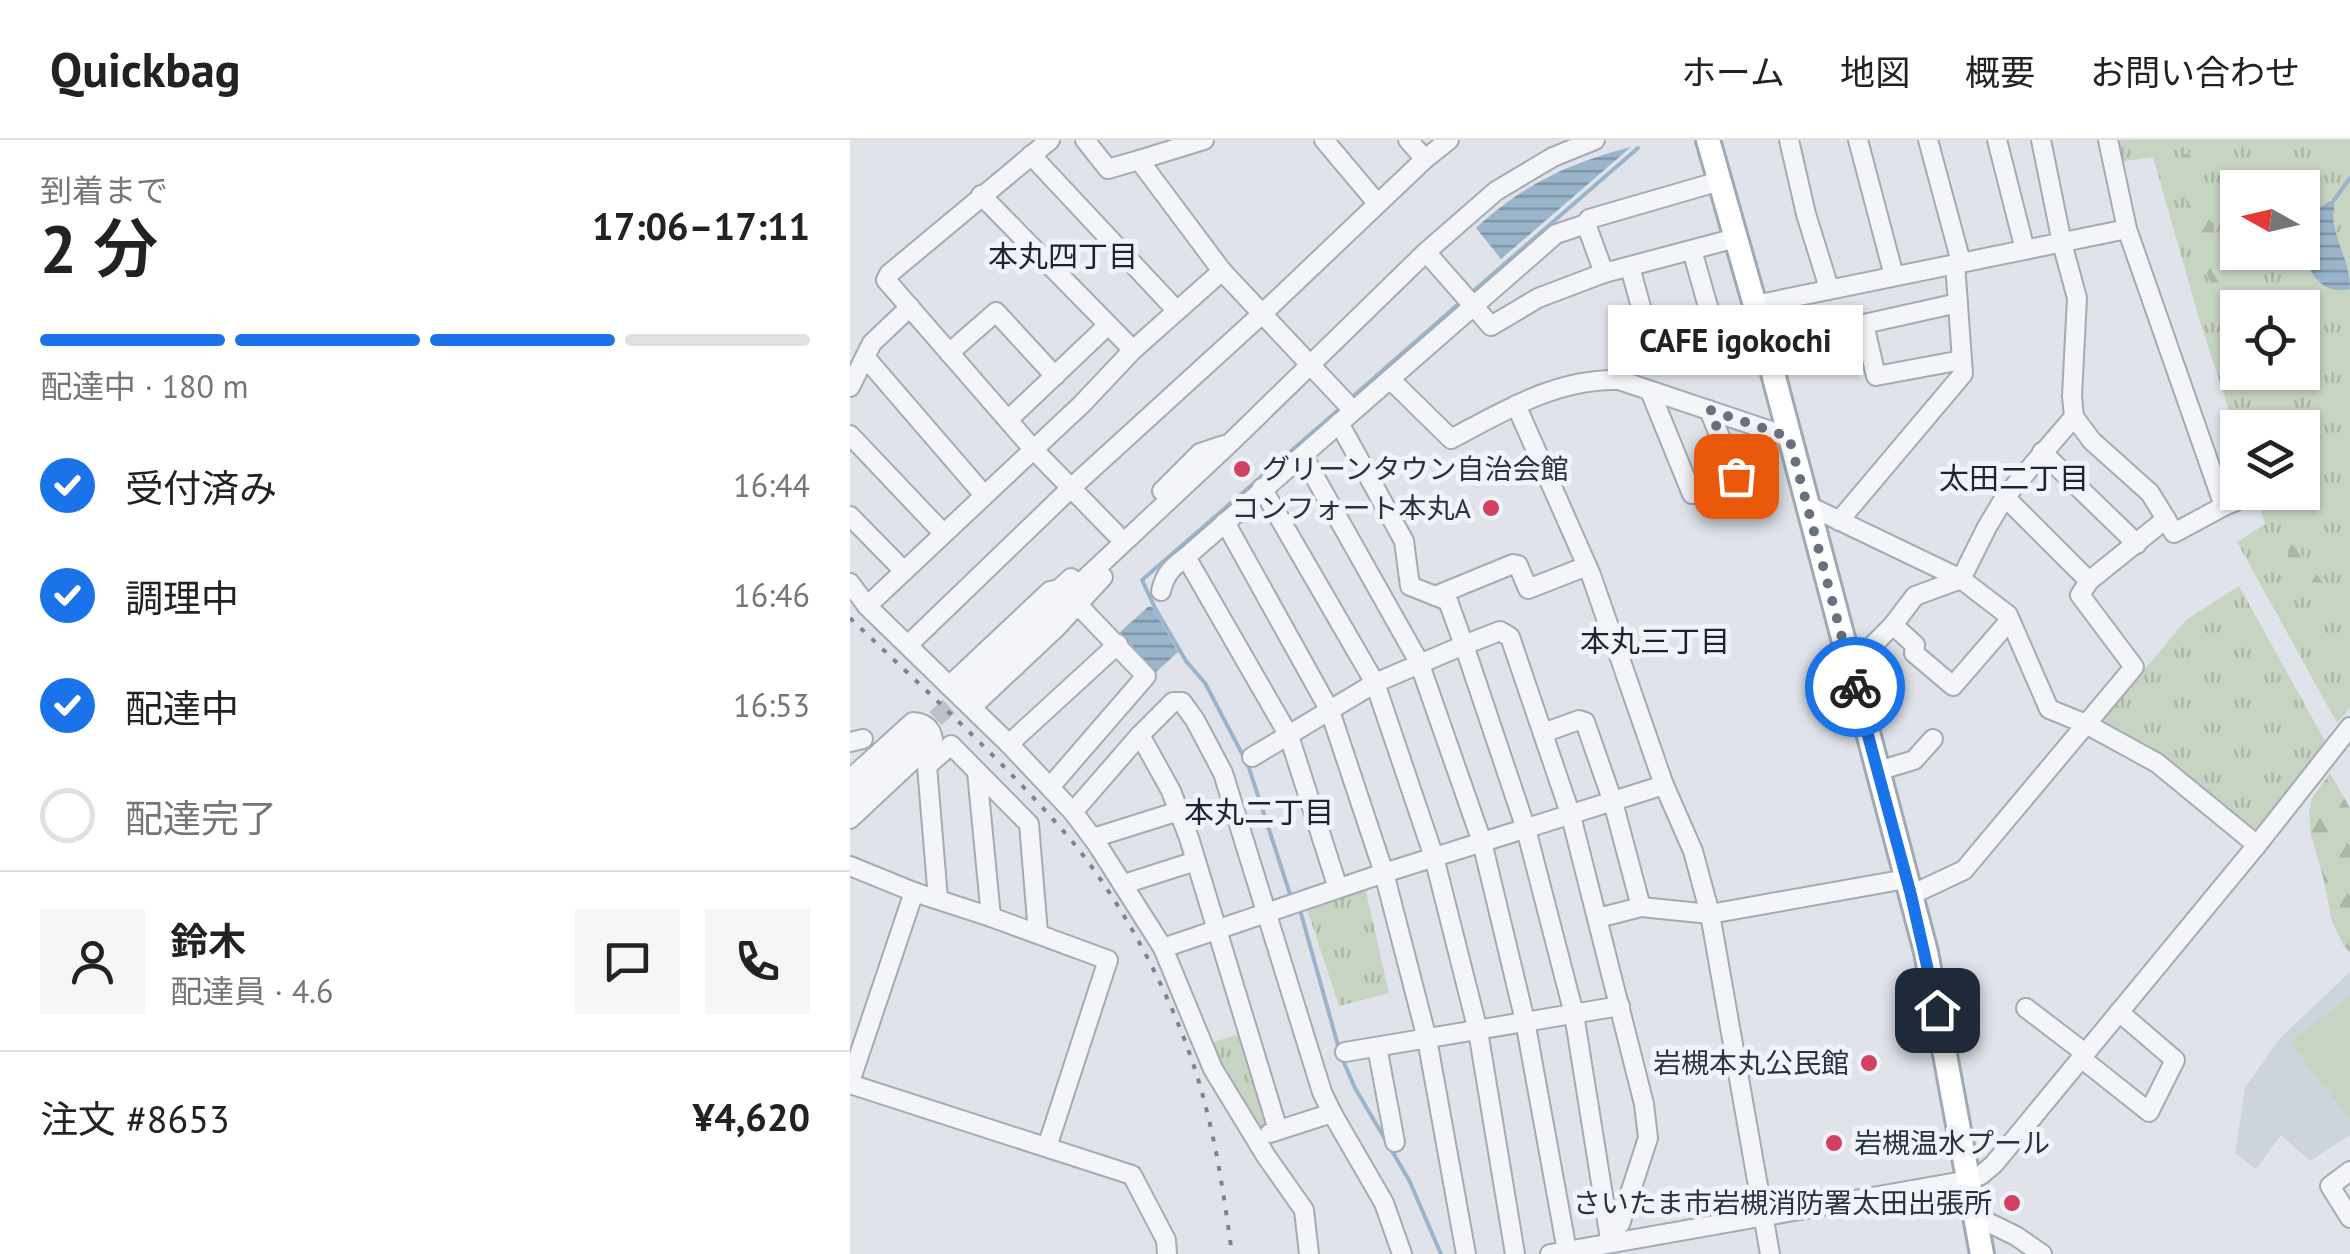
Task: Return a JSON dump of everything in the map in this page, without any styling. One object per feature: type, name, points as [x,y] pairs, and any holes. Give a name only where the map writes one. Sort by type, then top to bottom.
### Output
[{"type":"main road","points":[[1708,140],[1756,305],[1926,952],[1982,1254]]},
{"type":"street","points":[[1050,140],[886,280],[1033,449],[1116,534]]},
{"type":"street","points":[[1085,140],[1108,168],[1204,140]]},
{"type":"street","points":[[1324,140],[1378,203]]},
{"type":"street","points":[[1408,140],[1425,159]]},
{"type":"street","points":[[908,646],[1072,488],[1449,140]]},
{"type":"street","points":[[962,695],[1426,252],[1496,191],[1558,146],[1594,140]]},
{"type":"street","points":[[1789,140],[1829,288]]},
{"type":"street","points":[[1858,140],[1894,276]]},
{"type":"street","points":[[1839,521],[1963,374],[1958,262],[1928,140]]},
{"type":"street","points":[[1997,140],[2025,250]]},
{"type":"street","points":[[2041,140],[2076,298],[2074,417],[2092,441],[2150,493],[2174,533],[2220,508]]},
{"type":"street","points":[[2108,140],[2128,229],[2220,494]]},
{"type":"street","points":[[1031,155],[1177,311]]},
{"type":"street","points":[[1139,160],[1222,271],[1348,405]]},
{"type":"street","points":[[1161,591],[1172,567],[1390,379],[1468,300],[1556,234],[1586,224],[1589,219],[1720,180]]},
{"type":"street","points":[[982,195],[1133,350]]},
{"type":"street","points":[[1586,224],[1604,274]]},
{"type":"street","points":[[1756,305],[2128,229]]},
{"type":"street","points":[[1426,252],[1491,326],[1538,298],[1604,274],[1736,238]]},
{"type":"street","points":[[1630,267],[1647,329],[1712,350],[1718,342],[1692,250]]},
{"type":"street","points":[[867,606],[1082,404],[1133,350],[1222,271]]},
{"type":"street","points":[[1958,304],[1864,324],[1876,376],[1962,360]]},
{"type":"street","points":[[850,387],[872,343],[910,307]]},
{"type":"street","points":[[950,353],[996,312],[1054,376]]},
{"type":"street","points":[[1008,420],[1108,325]]},
{"type":"street","points":[[866,357],[984,496]]},
{"type":"street","points":[[1390,379],[1451,439],[1556,388],[1619,380],[1789,437]]},
{"type":"street","points":[[1650,390],[1692,494],[1736,476],[1710,410]]},
{"type":"street","points":[[1516,405],[1586,566],[1664,784],[1693,851],[1710,914],[1770,1254]]},
{"type":"street","points":[[1845,652],[1864,653],[1915,596],[1961,579],[2005,497],[2074,417]]},
{"type":"street","points":[[1339,423],[1404,541],[1410,586]]},
{"type":"street","points":[[850,436],[943,533]]},
{"type":"street","points":[[962,695],[1050,591],[1058,590],[1200,453],[1234,438]]},
{"type":"street","points":[[962,695],[1078,605],[1092,586],[1212,472],[1234,438]]},
{"type":"street","points":[[2042,452],[2137,544]]},
{"type":"street","points":[[1303,456],[1419,662],[1482,842],[1526,1021],[1557,1253],[1982,1175],[2257,845],[2350,727]]},
{"type":"street","points":[[1262,488],[1375,683],[1434,857],[1478,1030],[1515,1254]]},
{"type":"street","points":[[2005,497],[2089,580]]},
{"type":"street","points":[[1808,506],[1961,579],[1997,604],[2010,620],[2049,710],[2086,724],[2157,763],[2257,845]]},
{"type":"street","points":[[850,516],[904,571]]},
{"type":"street","points":[[1598,918],[1641,907],[1710,914],[1909,887],[1964,870],[2134,666],[2080,596],[2089,580],[2166,519]]},
{"type":"street","points":[[1225,522],[1330,711],[1384,874],[1427,1039],[1466,1254]]},
{"type":"street","points":[[1186,557],[1289,736],[1338,888]]},
{"type":"street","points":[[1435,596],[1513,564],[1518,565],[1528,589],[1586,566]]},
{"type":"street","points":[[850,583],[867,606],[1010,744],[1093,838],[1164,948],[1212,1070],[1304,1210],[1308,1254]]},
{"type":"street","points":[[1410,586],[1448,601],[1526,829],[1574,1014],[1610,1244]]},
{"type":"street","points":[[1384,601],[1410,586]]},
{"type":"street","points":[[1050,787],[1146,676],[1078,605]]},
{"type":"street","points":[[1893,624],[1915,645],[1914,653],[1954,686],[2010,620]]},
{"type":"street","points":[[1252,757],[1375,683],[1419,662],[1500,631],[1510,637],[1571,816],[1644,1104],[1648,1138],[1610,1244]]},
{"type":"street","points":[[1010,744],[1118,644]]},
{"type":"street","points":[[1073,812],[1140,735],[1173,702],[1182,702],[1222,773],[1322,1092],[1384,1203],[1402,1254]]},
{"type":"street","points":[[1543,733],[1579,720],[1585,722],[1613,802],[1641,907]]},
{"type":"street","points":[[850,779],[913,722],[923,723],[932,732],[928,746],[850,819]]},
{"type":"street","points":[[1140,735],[1179,811],[1278,1130]]},
{"type":"street","points":[[850,800],[916,737]]},
{"type":"street","points":[[1878,770],[1914,760],[1934,739]]},
{"type":"street","points":[[938,900],[927,766],[950,745],[1029,824],[1038,934]]},
{"type":"street","points":[[977,772],[991,917]]},
{"type":"street","points":[[1164,948],[1664,784]]},
{"type":"street","points":[[1093,838],[1179,811]]},
{"type":"street","points":[[1124,884],[1196,861]]},
{"type":"street","points":[[850,866],[1108,960],[1047,1147]]},
{"type":"street","points":[[914,892],[850,1083],[1132,1175],[1166,1240],[1167,1254]]},
{"type":"street","points":[[1344,1052],[1620,1006]]},
{"type":"street","points":[[2026,1008],[2149,1112],[2174,1060],[2118,1012]]},
{"type":"street","points":[[1377,1047],[1395,1142]]},
{"type":"street","points":[[1255,1137],[1332,1113]]},
{"type":"street","points":[[2350,1171],[2330,1186],[2350,1218]]},
{"type":"street","points":[[1975,1216],[2042,1254]]},
{"type":"shaded area","points":[[2350,972],[2350,1135],[2310,1161],[2281,1135],[2256,1169],[2235,1153],[2245,1088],[2279,1039]]},
{"type":"green space","points":[[2116,140],[2350,140],[2350,708],[2337,723],[2237,542],[2265,524],[2261,510],[2320,510],[2320,410],[2229,410],[2222,390],[2320,390],[2320,290],[2220,290],[2220,383],[2153,157],[2118,162]]},
{"type":"green space","points":[[2195,150],[2195,191],[2220,244],[2220,270],[2250,270],[2249,290],[2220,290],[2220,294],[2208,278],[2178,177],[2183,155]]},
{"type":"green space","points":[[2290,543],[2333,591],[2328,603],[2309,599],[2295,583],[2288,562]]},
{"type":"green space","points":[[2239,586],[2325,741],[2255,835],[2164,757],[2100,723],[2186,620]]},
{"type":"green space","points":[[2330,773],[2350,808],[2350,952],[2332,922],[2311,835],[2312,798]]},
{"type":"green space","points":[[1365,887],[1389,993],[1339,1006],[1306,906]]},
{"type":"green space","points":[[2350,996],[2350,1120],[2290,1042]]},
{"type":"green space","points":[[1242,1033],[1272,1125],[1257,1130],[1208,1044]]},
{"type":"water","points":[[1631,147],[1501,259],[1476,228],[1548,177]]},
{"type":"water","points":[[2334,200],[2334,225],[2350,289],[2333,289],[2310,270],[2320,270],[2320,207]]},
{"type":"water","points":[[1149,606],[1178,652],[1156,672],[1120,632]]},
{"type":"waterway","points":[[1470,294],[1638,148]]},
{"type":"waterway","points":[[2334,200],[2350,178]]},
{"type":"waterway","points":[[1350,399],[1463,300]]},
{"type":"waterway","points":[[1290,894],[1248,765],[1205,683],[1186,661],[1142,580],[1343,406]]},
{"type":"waterway","points":[[1300,910],[1339,1049]]},
{"type":"waterway","points":[[1342,1058],[1355,1088],[1409,1180],[1441,1254]]},
{"type":"tunnel","points":[[916,737],[966,690]]},
{"type":"railway","points":[[850,618],[1019,782],[1071,840],[1133,931],[1168,1000],[1195,1070],[1214,1141],[1232,1254]]},
{"type":"way so far","points":[[1736,476],[1710,410],[1789,437],[1855,687]]},
{"type":"place","name":"グリーンタウン自治会館","points":[[1242,469]]},
{"type":"place","name":"CAFE igokochi","points":[[1736,476]]},
{"type":"place","name":"コンフォート本丸A","points":[[1491,508]]},
{"type":"place","name":"岩槻本丸公民館","points":[[1869,1063]]},
{"type":"place","name":"岩槻温水プール","points":[[1834,1143]]},
{"type":"place","name":"さいたま市岩槻消防署太田出張所","points":[[2012,1203]]},
{"type":"district","name":"本丸四丁目","points":[[1063,257]]},
{"type":"district","name":"太田二丁目","points":[[2014,479]]},
{"type":"district","name":"本丸三丁目","points":[[1655,642]]},
{"type":"district","name":"本丸二丁目","points":[[1259,813]]},
{"type":"route","points":[[1855,687],[1926,952],[1937,1010]]}]
